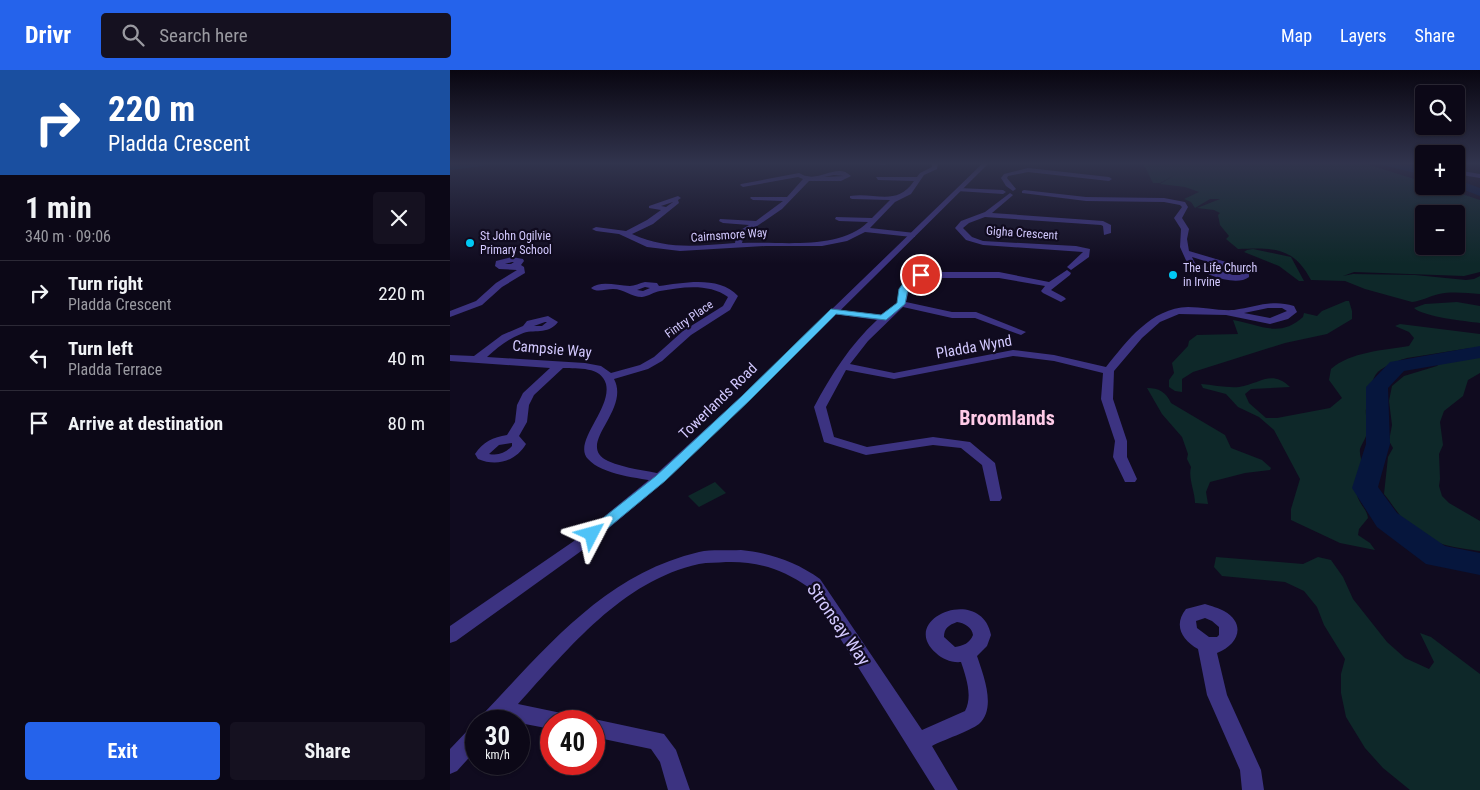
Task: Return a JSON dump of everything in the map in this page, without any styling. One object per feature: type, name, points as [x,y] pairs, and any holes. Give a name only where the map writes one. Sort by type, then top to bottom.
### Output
[{"type":"street","points":[[738,246],[740,234],[780,208],[791,197]]},
{"type":"street","points":[[852,197],[902,197]]},
{"type":"street","name":"Towerlands Road","points":[[450,636],[579,545],[660,478],[746,398],[951,197]]},
{"type":"street","name":"Gigha Crescent","points":[[1006,197],[1002,204],[963,223],[959,228],[967,238],[983,243],[1076,248],[1087,251],[1086,255],[1051,284]]},
{"type":"street","points":[[1072,197],[1146,199],[1182,204],[1185,207],[1178,218],[1186,229],[1182,241],[1187,253],[1195,267],[1232,278],[1245,277],[1245,272],[1240,269],[1187,253]]},
{"type":"street","points":[[753,198],[789,199]]},
{"type":"street","points":[[864,230],[898,198]]},
{"type":"street","points":[[628,234],[650,222],[668,209],[680,199],[651,207],[668,209]]},
{"type":"street","points":[[982,215],[1103,223],[1107,225],[1107,233]]},
{"type":"street","points":[[839,219],[875,220]]},
{"type":"street","points":[[723,221],[758,223]]},
{"type":"street","name":"Cairnsmore Way","points":[[596,229],[628,234],[650,245],[687,249],[766,244],[822,244],[850,237],[864,230]]},
{"type":"street","points":[[864,230],[912,235]]},
{"type":"street","points":[[450,314],[479,303],[499,285],[522,271],[520,267],[514,266]]},
{"type":"street","points":[[995,498],[988,463],[966,445],[933,441],[866,451],[828,439],[820,407],[843,366],[860,342],[883,318],[901,304],[904,289],[909,280],[921,275],[999,275],[1051,284],[1046,291],[1061,299]]},
{"type":"street","name":"Fintry Place","points":[[595,288],[613,286],[632,289],[633,293],[640,294],[655,289],[711,286],[728,292],[733,296],[727,308],[687,333],[658,359],[644,367],[608,377]]},
{"type":"street","points":[[901,304],[952,315],[976,315],[1021,332]]},
{"type":"street","points":[[1130,479],[1120,457],[1121,440],[1106,399],[1109,371],[1137,339],[1156,321],[1178,311],[1230,313],[1245,311],[1261,305],[1276,304],[1291,308],[1292,312],[1268,322],[1230,313]]},
{"type":"street","points":[[834,311],[883,318]]},
{"type":"street","points":[[477,359],[507,336],[527,328]]},
{"type":"street","name":"Pladda Wynd","points":[[843,366],[894,376],[1013,352],[1054,358],[1109,371]]},
{"type":"street","name":"Campsie Way","points":[[450,358],[589,367],[602,370],[608,377]]},
{"type":"street","points":[[511,439],[521,422],[523,405],[529,393],[560,365]]},
{"type":"street","points":[[608,377],[613,387],[610,410],[590,438],[588,446],[591,455],[601,463],[660,478]]},
{"type":"street","name":"Stronsay Way","points":[[501,710],[598,609],[629,586],[650,574],[678,563],[733,556],[754,557],[787,566],[814,583],[918,742],[947,790]]},
{"type":"street","points":[[1206,644],[1217,695],[1250,770],[1253,790]]},
{"type":"street","points":[[918,742],[972,716],[977,710],[977,682],[967,653]]},
{"type":"street","points":[[605,730],[657,741],[669,757],[680,790]]},
{"type":"street","points":[[450,764],[465,748]]},
{"type":"green space","points":[[1189,197],[1470,197],[1480,200],[1480,272],[1464,276],[1354,272],[1343,276],[1353,274],[1415,275],[1466,280],[1480,276],[1480,294],[1444,293],[1412,302],[1365,289],[1345,281],[1311,280],[1297,261],[1281,251],[1272,249],[1238,249],[1226,239],[1229,236],[1220,225],[1218,215],[1220,213],[1214,210],[1197,208],[1220,199],[1210,199],[1195,208],[1191,202],[1184,199]]},
{"type":"green space","points":[[1253,249],[1291,257],[1304,281],[1299,281],[1279,266],[1244,252]]},
{"type":"green space","points":[[1349,301],[1352,319],[1327,334],[1285,343],[1193,372],[1182,379],[1182,392],[1175,391],[1169,387],[1169,380],[1174,373],[1172,363],[1188,346],[1189,341],[1197,335],[1238,334],[1233,320],[1269,328],[1286,327],[1303,317],[1304,313],[1317,316],[1322,311]]},
{"type":"green space","points":[[1457,302],[1480,306],[1480,323],[1426,314],[1414,308],[1425,304]]},
{"type":"green space","points":[[1400,324],[1480,334],[1480,348],[1407,358],[1387,366],[1375,376],[1366,409],[1367,433],[1360,449],[1362,468],[1357,490],[1358,497],[1368,518],[1359,529],[1358,535],[1370,543],[1375,550],[1340,543],[1291,520],[1291,509],[1300,479],[1274,430],[1259,417],[1238,407],[1226,394],[1203,388],[1201,384],[1239,387],[1271,378],[1283,382],[1290,387],[1251,389],[1245,394],[1249,403],[1266,418],[1277,418],[1330,408],[1342,398],[1329,380],[1331,369],[1357,355],[1409,346],[1414,338],[1409,332],[1395,326]]},
{"type":"green space","points":[[1480,356],[1480,373],[1468,380],[1463,396],[1444,411],[1440,422],[1443,445],[1439,454],[1439,486],[1442,496],[1449,503],[1480,521],[1480,551],[1446,545],[1421,535],[1406,522],[1384,494],[1388,457],[1393,448],[1389,441],[1392,425],[1389,401],[1392,386],[1404,376],[1437,366],[1443,360]]},
{"type":"green space","points":[[1147,388],[1162,391],[1171,403],[1225,435],[1231,448],[1262,460],[1271,468],[1270,470],[1245,473],[1210,482],[1206,492],[1208,504],[1195,503],[1190,476],[1191,467],[1187,459],[1188,454],[1182,437],[1162,414]]},
{"type":"green space","points":[[715,482],[726,493],[699,507],[688,496]]},
{"type":"green space","points":[[1216,557],[1303,564],[1318,557],[1331,560],[1343,577],[1353,599],[1387,642],[1405,658],[1429,669],[1434,662],[1420,633],[1431,637],[1480,674],[1480,790],[1410,790],[1383,768],[1365,748],[1346,717],[1341,693],[1341,674],[1345,659],[1324,625],[1317,607],[1304,591],[1285,582],[1222,576],[1214,567]]},
{"type":"waterway","points":[[1480,352],[1397,366],[1377,387],[1378,444],[1365,488],[1387,520],[1437,556],[1480,564]]},
{"type":"place","name":"St John Ogilvie Primary School","points":[[470,243]]},
{"type":"place","name":"The Life Church in Irvine","points":[[1173,275]]},
{"type":"district","name":"Broomlands","points":[[1007,418]]},
{"type":"route","points":[[592,534],[660,478],[746,398],[834,311],[883,318],[901,304],[904,289],[909,280],[921,275]]}]
